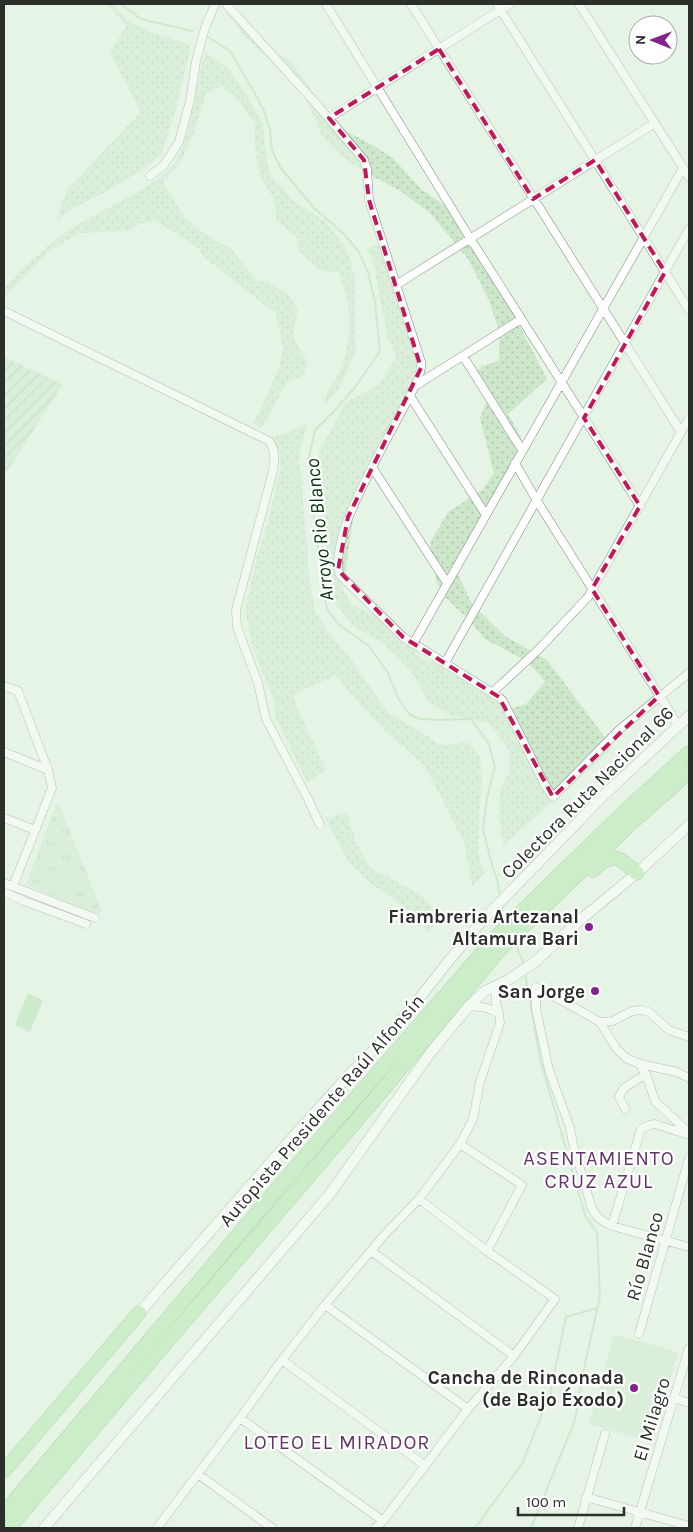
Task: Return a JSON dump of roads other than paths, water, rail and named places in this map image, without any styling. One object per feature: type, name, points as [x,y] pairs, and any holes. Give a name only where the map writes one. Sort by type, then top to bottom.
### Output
[{"type":"highway","name":"Autopista Presidente Raúl Alfonsín","points":[[518,929],[624,812],[689,753]]},
{"type":"highway","name":"Autopista Presidente Raúl Alfonsín","points":[[4,1513],[288,1176],[501,943],[689,772]]},
{"type":"highway","points":[[518,929],[604,860],[612,857],[619,858],[637,873]]},
{"type":"highway","name":"Autopista Presidente Raúl Alfonsín","points":[[9,1528],[390,1081],[501,943]]},
{"type":"highway","points":[[4,1470],[139,1313]]},
{"type":"street","points":[[150,176],[164,165],[179,142],[190,101],[196,61],[205,28],[215,4]]},
{"type":"street","points":[[226,4],[329,118],[364,160],[369,200],[421,362],[415,386],[372,468],[346,525],[337,561],[340,575],[403,637],[494,692],[503,701],[553,797],[620,729],[689,672]]},
{"type":"street","points":[[326,4],[376,88],[640,506]]},
{"type":"street","points":[[411,4],[681,432]]},
{"type":"street","points":[[329,118],[439,49],[499,7],[510,4]]},
{"type":"street","points":[[579,4],[689,177]]},
{"type":"street","points":[[499,7],[689,310]]},
{"type":"street","points":[[396,284],[655,123]]},
{"type":"street","points":[[414,644],[683,168]]},
{"type":"street","points":[[445,663],[689,229]]},
{"type":"street","points":[[4,311],[269,441],[273,447],[275,462],[236,610],[237,627],[258,683],[266,719],[320,825]]},
{"type":"street","points":[[415,386],[521,319]]},
{"type":"street","points":[[463,356],[522,450]]},
{"type":"street","points":[[410,396],[486,515]]},
{"type":"street","points":[[494,692],[538,650],[588,597],[689,418]]},
{"type":"street","points":[[515,463],[537,502],[678,725]]},
{"type":"street","points":[[372,468],[447,583]]},
{"type":"street","points":[[4,686],[18,691],[48,770],[52,788],[13,886]]},
{"type":"street","name":"Colectora Ruta Nacional 66","points":[[139,1313],[290,1140],[389,1034],[481,922],[604,795],[689,716]]},
{"type":"street","points":[[4,752],[48,770]]},
{"type":"street","points":[[4,818],[35,830]]},
{"type":"street","points":[[495,995],[508,980],[536,961],[689,825]]},
{"type":"street","points":[[4,883],[95,918]]},
{"type":"street","points":[[4,892],[86,924]]},
{"type":"street","points":[[689,1078],[677,1072],[640,1064],[626,1058],[616,1048],[600,1022],[536,987],[536,1009],[549,1070],[570,1128],[592,1209],[597,1217],[612,1226],[689,1247]]},
{"type":"street","points":[[44,1528],[329,1194],[431,1052],[477,1007],[485,991],[495,995]]},
{"type":"street","points":[[157,1528],[325,1305],[386,1233],[419,1199],[460,1144],[473,1119],[482,1074],[500,1023],[495,995]]},
{"type":"street","points":[[477,1007],[494,1010],[499,1014]]},
{"type":"street","points":[[600,1022],[613,1021],[632,1011],[640,1010],[649,1012],[670,1030],[689,1037]]},
{"type":"street","points":[[640,1064],[646,1074],[655,1101],[689,1134]]},
{"type":"street","points":[[625,1109],[619,1097],[624,1088],[646,1074]]},
{"type":"street","points":[[612,1226],[641,1129],[655,1124],[689,1134]]},
{"type":"street","points":[[460,1144],[522,1185],[487,1251]]},
{"type":"street","name":"Río Blanco","points":[[639,1334],[689,1158]]},
{"type":"street","points":[[375,1528],[383,1521],[468,1409],[514,1356],[555,1299],[487,1251],[419,1199]]},
{"type":"street","points":[[371,1252],[514,1356]]},
{"type":"street","points":[[325,1305],[468,1409]]},
{"type":"street","name":"El Milagro","points":[[635,1528],[689,1348]]},
{"type":"street","points":[[282,1360],[424,1465]]},
{"type":"street","points":[[674,1398],[689,1403]]},
{"type":"street","points":[[240,1418],[383,1521]]},
{"type":"street","points":[[578,1528],[605,1434]]},
{"type":"street","points":[[198,1474],[272,1528]]},
{"type":"street","points":[[586,1497],[689,1526]]},
{"type":"waterway","name":"Arroyo Rio Blanco","points":[[121,4],[141,19],[192,31]]},
{"type":"waterway","name":"Arroyo Rio Blanco","points":[[208,37],[230,51],[254,92],[264,111],[270,129],[272,150],[280,167],[314,208],[345,235],[358,251],[368,272],[375,302],[380,351],[356,386],[315,430],[308,461],[327,609],[339,625],[369,646],[388,673],[398,698],[409,714],[420,719],[471,719],[489,744],[495,767],[487,798],[483,829],[500,896]]},
{"type":"waterway","name":"Arroyo Rio Blanco","points":[[502,906],[506,920]]},
{"type":"waterway","points":[[515,943],[524,964]]},
{"type":"waterway","points":[[525,973],[540,1059],[585,1215],[597,1233],[600,1296],[575,1420],[531,1528]]},
{"type":"waterway","points":[[475,1528],[522,1464],[550,1394],[566,1317],[597,1308]]},
{"type":"place","name":"Fiambreria Artezanal Altamura Bari","points":[[589,927]]},
{"type":"place","name":"San Jorge","points":[[595,991]]},
{"type":"place","name":"Cancha de Rinconada (de Bajo Éxodo)","points":[[634,1388]]},
{"type":"district","name":"ASENTAMIENTO CRUZ AZUL","points":[[599,1170]]},
{"type":"district","name":"LOTEO EL MIRADOR","points":[[337,1442]]}]
